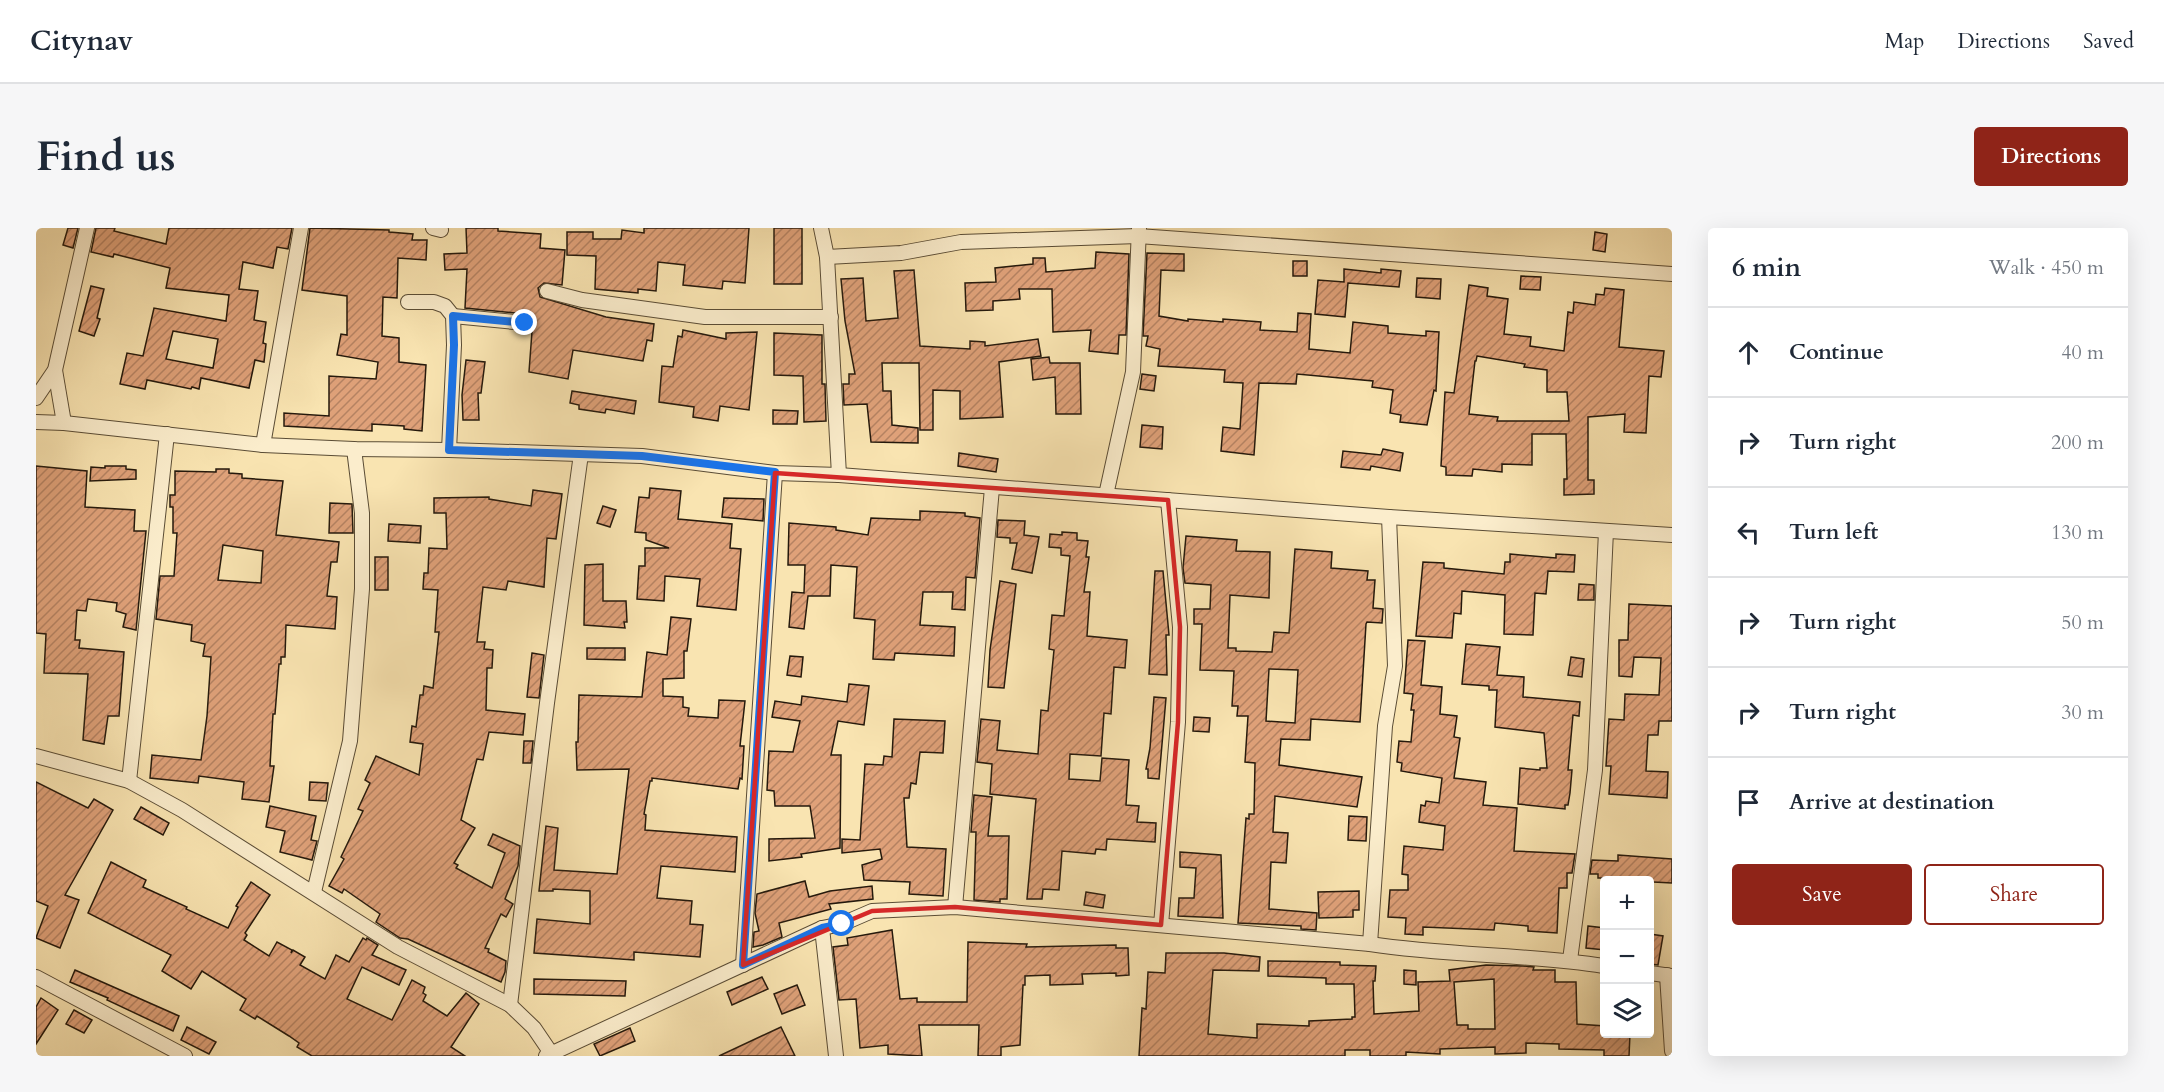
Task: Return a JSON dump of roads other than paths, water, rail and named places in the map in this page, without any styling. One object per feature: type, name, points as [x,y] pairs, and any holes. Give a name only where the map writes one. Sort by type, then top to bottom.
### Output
[{"type":"street","points":[[36,398],[55,370],[87,228]]},
{"type":"street","points":[[263,445],[301,228]]},
{"type":"street","points":[[821,228],[827,257],[839,475]]},
{"type":"street","points":[[827,257],[901,253],[961,242],[1139,232],[1672,274]]},
{"type":"street","points":[[1106,495],[1133,372],[1139,232]]},
{"type":"street","points":[[547,291],[582,300],[705,317],[831,317]]},
{"type":"street","points":[[408,302],[434,302],[445,306],[453,316],[454,345],[449,450]]},
{"type":"street","points":[[453,316],[525,323]]},
{"type":"street","points":[[55,370],[64,423]]},
{"type":"street","points":[[36,422],[64,423],[263,445],[642,456],[775,472],[1672,536]]},
{"type":"street","points":[[129,781],[167,434]]},
{"type":"street","points":[[314,892],[350,741],[362,589],[362,513],[354,449]]},
{"type":"street","points":[[510,1005],[581,454]]},
{"type":"street","points":[[743,965],[775,472]]},
{"type":"street","points":[[955,907],[992,488]]},
{"type":"street","points":[[1161,925],[1178,722],[1180,639],[1168,500]]},
{"type":"street","points":[[1370,944],[1385,726],[1395,666],[1389,517]]},
{"type":"street","points":[[1570,960],[1595,770],[1606,531]]},
{"type":"street","points":[[36,756],[129,781],[182,810],[398,947],[510,1005],[534,1028],[550,1055],[822,928],[842,924],[872,911],[955,907],[1370,944],[1407,950],[1570,960],[1600,965]]},
{"type":"street","points":[[822,928],[836,1056]]},
{"type":"street","points":[[1654,974],[1669,976],[1672,1051]]},
{"type":"street","points":[[36,977],[185,1056]]}]
